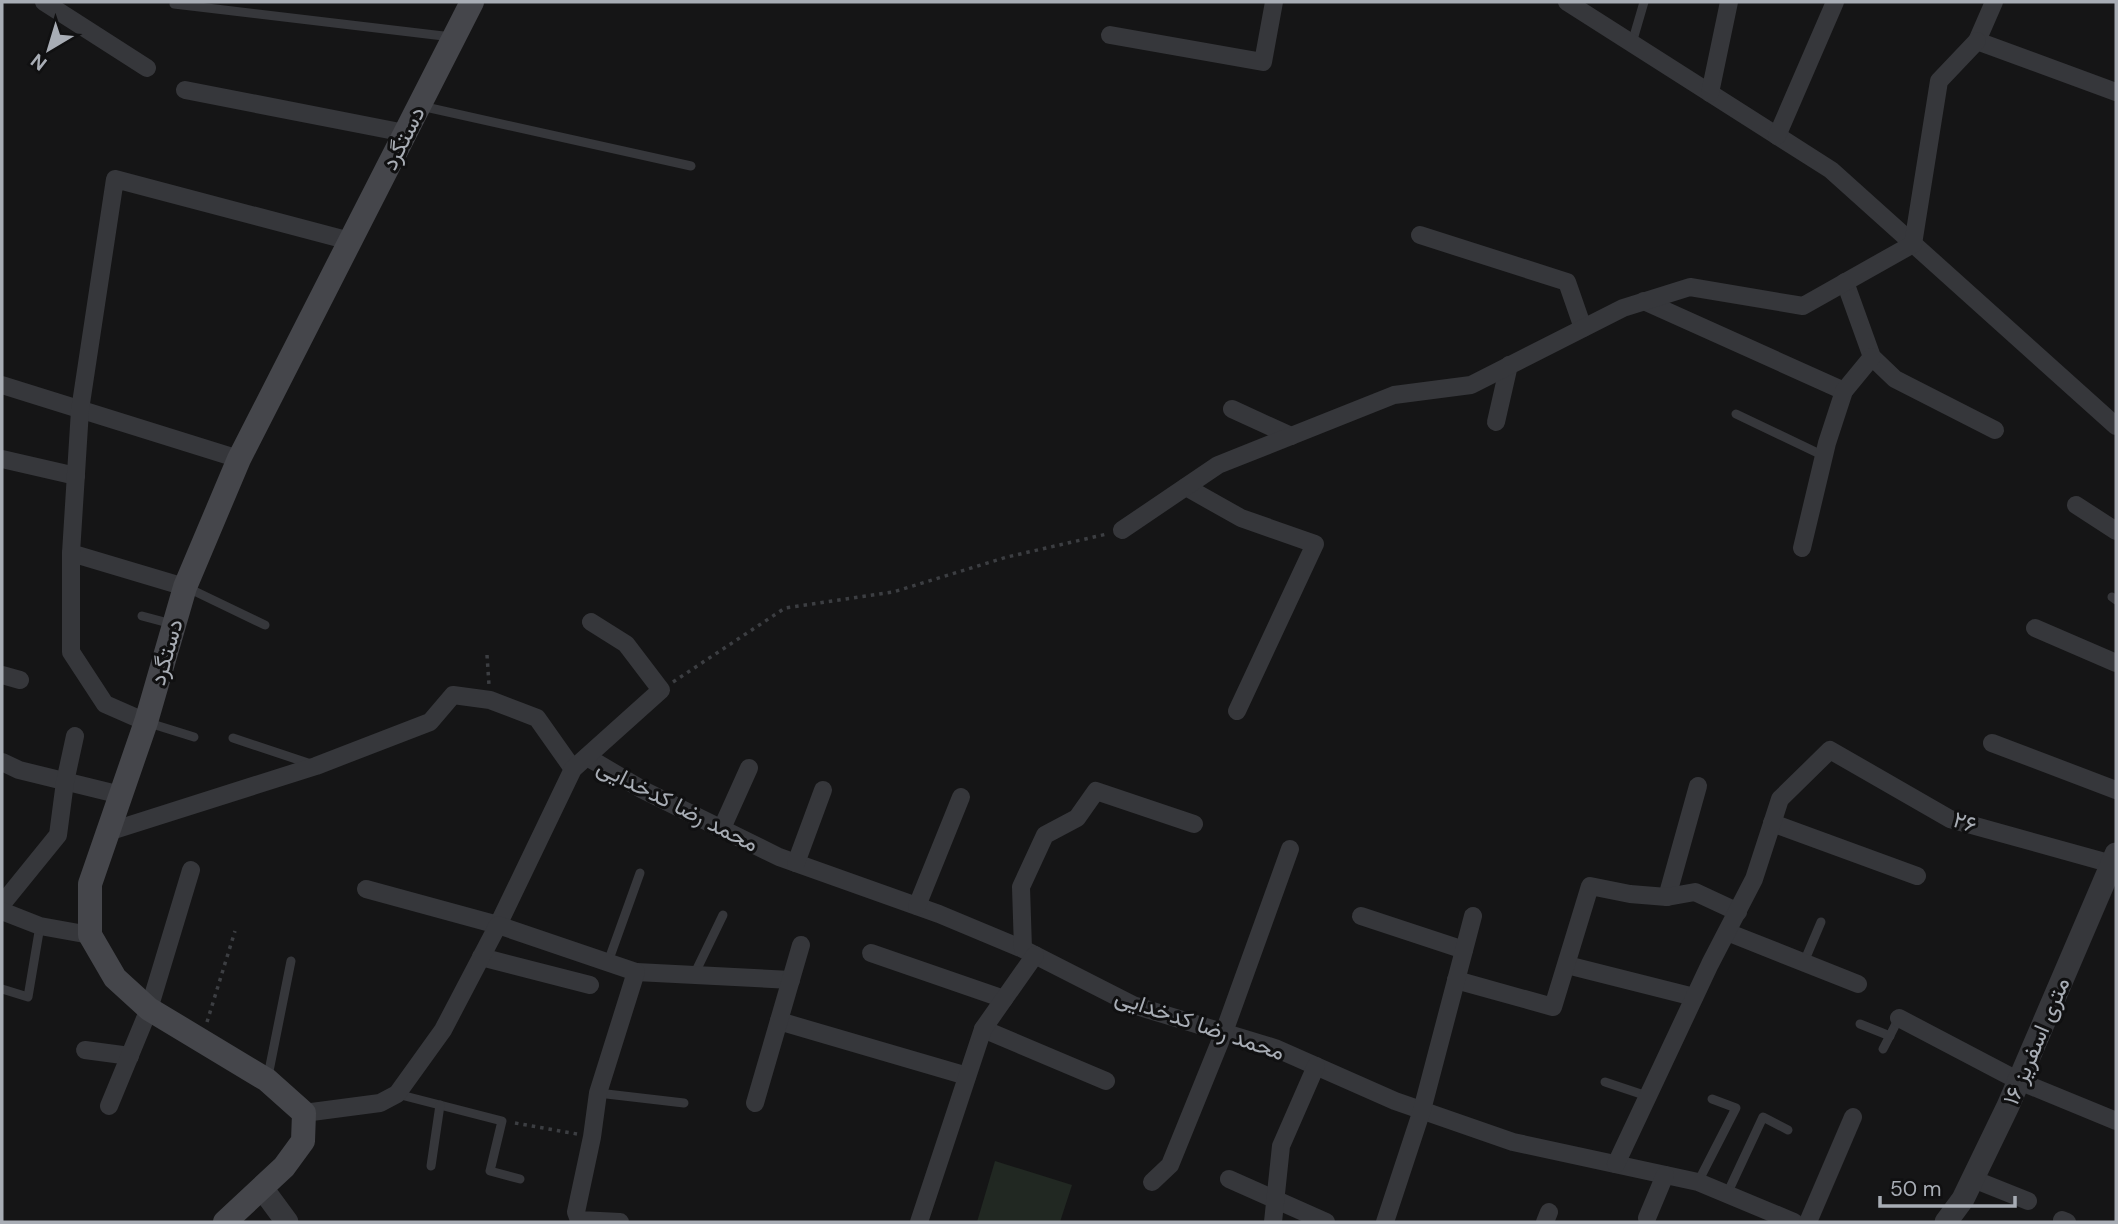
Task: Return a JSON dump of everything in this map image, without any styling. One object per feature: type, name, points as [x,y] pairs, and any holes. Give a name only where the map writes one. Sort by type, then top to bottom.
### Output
[{"type":"main road","name":"دستگرد","points":[[90,935],[90,884],[146,722],[185,587],[239,460],[472,2]]},
{"type":"main road","points":[[90,935],[115,978],[149,1009],[267,1080],[304,1114],[303,1141],[284,1167],[225,1222]]},
{"type":"street","points":[[44,2],[146,68]]},
{"type":"street","points":[[1110,35],[1263,62],[1274,2]]},
{"type":"street","points":[[1567,2],[1831,170],[2116,426]]},
{"type":"street","points":[[1710,93],[1729,2]]},
{"type":"street","points":[[1777,136],[1835,2]]},
{"type":"street","points":[[1913,243],[1939,81],[1977,41],[1994,2]]},
{"type":"street","points":[[1977,41],[2116,92]]},
{"type":"street","points":[[185,90],[405,132]]},
{"type":"street","points":[[146,722],[105,704],[71,652],[71,553],[80,410],[115,179],[350,241]]},
{"type":"street","points":[[1420,235],[1567,282],[1583,328]]},
{"type":"street","points":[[1122,530],[1218,465],[1394,395],[1471,385],[1623,308],[1690,287],[1803,306],[1913,243]]},
{"type":"street","points":[[1845,282],[1872,357],[1895,379],[1995,430]]},
{"type":"street","points":[[1644,301],[1844,391]]},
{"type":"street","points":[[1802,548],[1824,456],[1844,391],[1872,357]]},
{"type":"street","points":[[1496,422],[1509,365]]},
{"type":"street","points":[[2,385],[239,460]]},
{"type":"street","points":[[1232,409],[1291,436]]},
{"type":"street","points":[[2,459],[76,476]]},
{"type":"street","points":[[1186,487],[1241,518],[1315,544],[1237,711]]},
{"type":"street","points":[[2076,505],[2116,531]]},
{"type":"street","points":[[71,553],[185,587]]},
{"type":"street","points":[[304,1114],[380,1103],[397,1094],[443,1030],[580,763],[661,690],[626,645],[591,622]]},
{"type":"street","points":[[2035,628],[2116,663]]},
{"type":"street","points":[[2,675],[20,680]]},
{"type":"street","points":[[108,832],[316,765],[430,722],[453,695],[490,700],[537,718],[580,763]]},
{"type":"street","points":[[2,904],[58,835],[75,736]]},
{"type":"street","points":[[1992,743],[2116,790]]},
{"type":"street","name":"۲۶","points":[[1772,823],[1780,799],[1830,750],[1950,819],[2115,861]]},
{"type":"street","points":[[2,762],[19,770],[121,795]]},
{"type":"street","name":"محمد رضا کدخدایی","points":[[580,763],[796,863],[917,906],[1029,952],[1133,1005],[1275,1048],[1395,1101],[1513,1142],[1698,1182],[1794,1222]]},
{"type":"street","points":[[722,828],[749,768]]},
{"type":"street","points":[[1667,897],[1698,786]]},
{"type":"street","points":[[796,863],[823,790]]},
{"type":"street","points":[[919,1222],[983,1029],[1004,999],[1029,952],[1021,887],[1045,835],[1077,818],[1096,791],[1194,824]]},
{"type":"street","points":[[917,906],[961,797]]},
{"type":"street","points":[[1616,1164],[1694,997],[1754,879],[1772,823],[1917,876]]},
{"type":"street","points":[[1152,1182],[1170,1165],[1224,1032],[1290,849]]},
{"type":"street","name":"۱۶ متری اسفریز","points":[[1946,1222],[1963,1199],[2019,1081],[2115,861]]},
{"type":"street","points":[[109,1106],[149,1009],[191,870]]},
{"type":"street","points":[[1456,980],[1553,1007],[1590,886],[1630,894],[1667,897],[1695,892],[1738,912]]},
{"type":"street","points":[[366,890],[498,925],[636,972],[791,980]]},
{"type":"street","points":[[2,911],[40,926],[90,935]]},
{"type":"street","points":[[1361,916],[1464,950]]},
{"type":"street","points":[[1385,1222],[1422,1110],[1473,916]]},
{"type":"street","points":[[1727,932],[1858,984]]},
{"type":"street","points":[[755,1103],[801,945]]},
{"type":"street","points":[[871,953],[1004,999]]},
{"type":"street","points":[[481,957],[590,985]]},
{"type":"street","points":[[1567,965],[1694,997]]},
{"type":"street","points":[[620,1222],[579,1220],[576,1212],[598,1093],[636,972]]},
{"type":"street","points":[[1899,1017],[2019,1081],[2116,1121]]},
{"type":"street","points":[[779,1021],[967,1076]]},
{"type":"street","points":[[983,1029],[1106,1081]]},
{"type":"street","points":[[85,1050],[130,1056]]},
{"type":"street","points":[[1273,1222],[1281,1146],[1316,1066]]},
{"type":"street","points":[[1808,1222],[1853,1117]]},
{"type":"street","points":[[1647,1218],[1665,1175]]},
{"type":"street","points":[[1229,1179],[1326,1222]]},
{"type":"street","points":[[1973,1179],[2028,1201]]},
{"type":"street","points":[[262,1188],[287,1222]]},
{"type":"lane","points":[[1632,43],[1644,2]]},
{"type":"lane","points":[[174,4],[453,37]]},
{"type":"lane","points":[[419,106],[691,166]]},
{"type":"lane","points":[[1736,414],[1824,456]]},
{"type":"lane","points":[[185,587],[265,625]]},
{"type":"lane","points":[[142,616],[174,624]]},
{"type":"lane","points":[[146,722],[194,737]]},
{"type":"lane","points":[[233,738],[316,765]]},
{"type":"lane","points":[[608,962],[640,873]]},
{"type":"lane","points":[[694,975],[723,915]]},
{"type":"lane","points":[[1804,962],[1821,922]]},
{"type":"lane","points":[[2,989],[28,997],[40,926]]},
{"type":"lane","points":[[267,1080],[291,961]]},
{"type":"lane","points":[[1883,1049],[1899,1017]]},
{"type":"lane","points":[[1860,1024],[1890,1036]]},
{"type":"lane","points":[[1605,1082],[1647,1096]]},
{"type":"lane","points":[[598,1093],[684,1103]]},
{"type":"lane","points":[[397,1094],[502,1121],[490,1171],[520,1179]]},
{"type":"lane","points":[[1698,1182],[1736,1108],[1712,1099]]},
{"type":"lane","points":[[431,1166],[440,1105]]},
{"type":"lane","points":[[1727,1194],[1763,1117],[1788,1130]]},
{"type":"path","points":[[661,690],[785,608],[893,592],[1007,557],[1122,530]]},
{"type":"path","points":[[487,655],[490,700]]},
{"type":"path","points":[[201,1040],[235,931]]},
{"type":"path","points":[[502,1121],[592,1137]]},
{"type":"shaded area","points":[[995,1161],[1072,1185],[1060,1222],[977,1222]]}]
